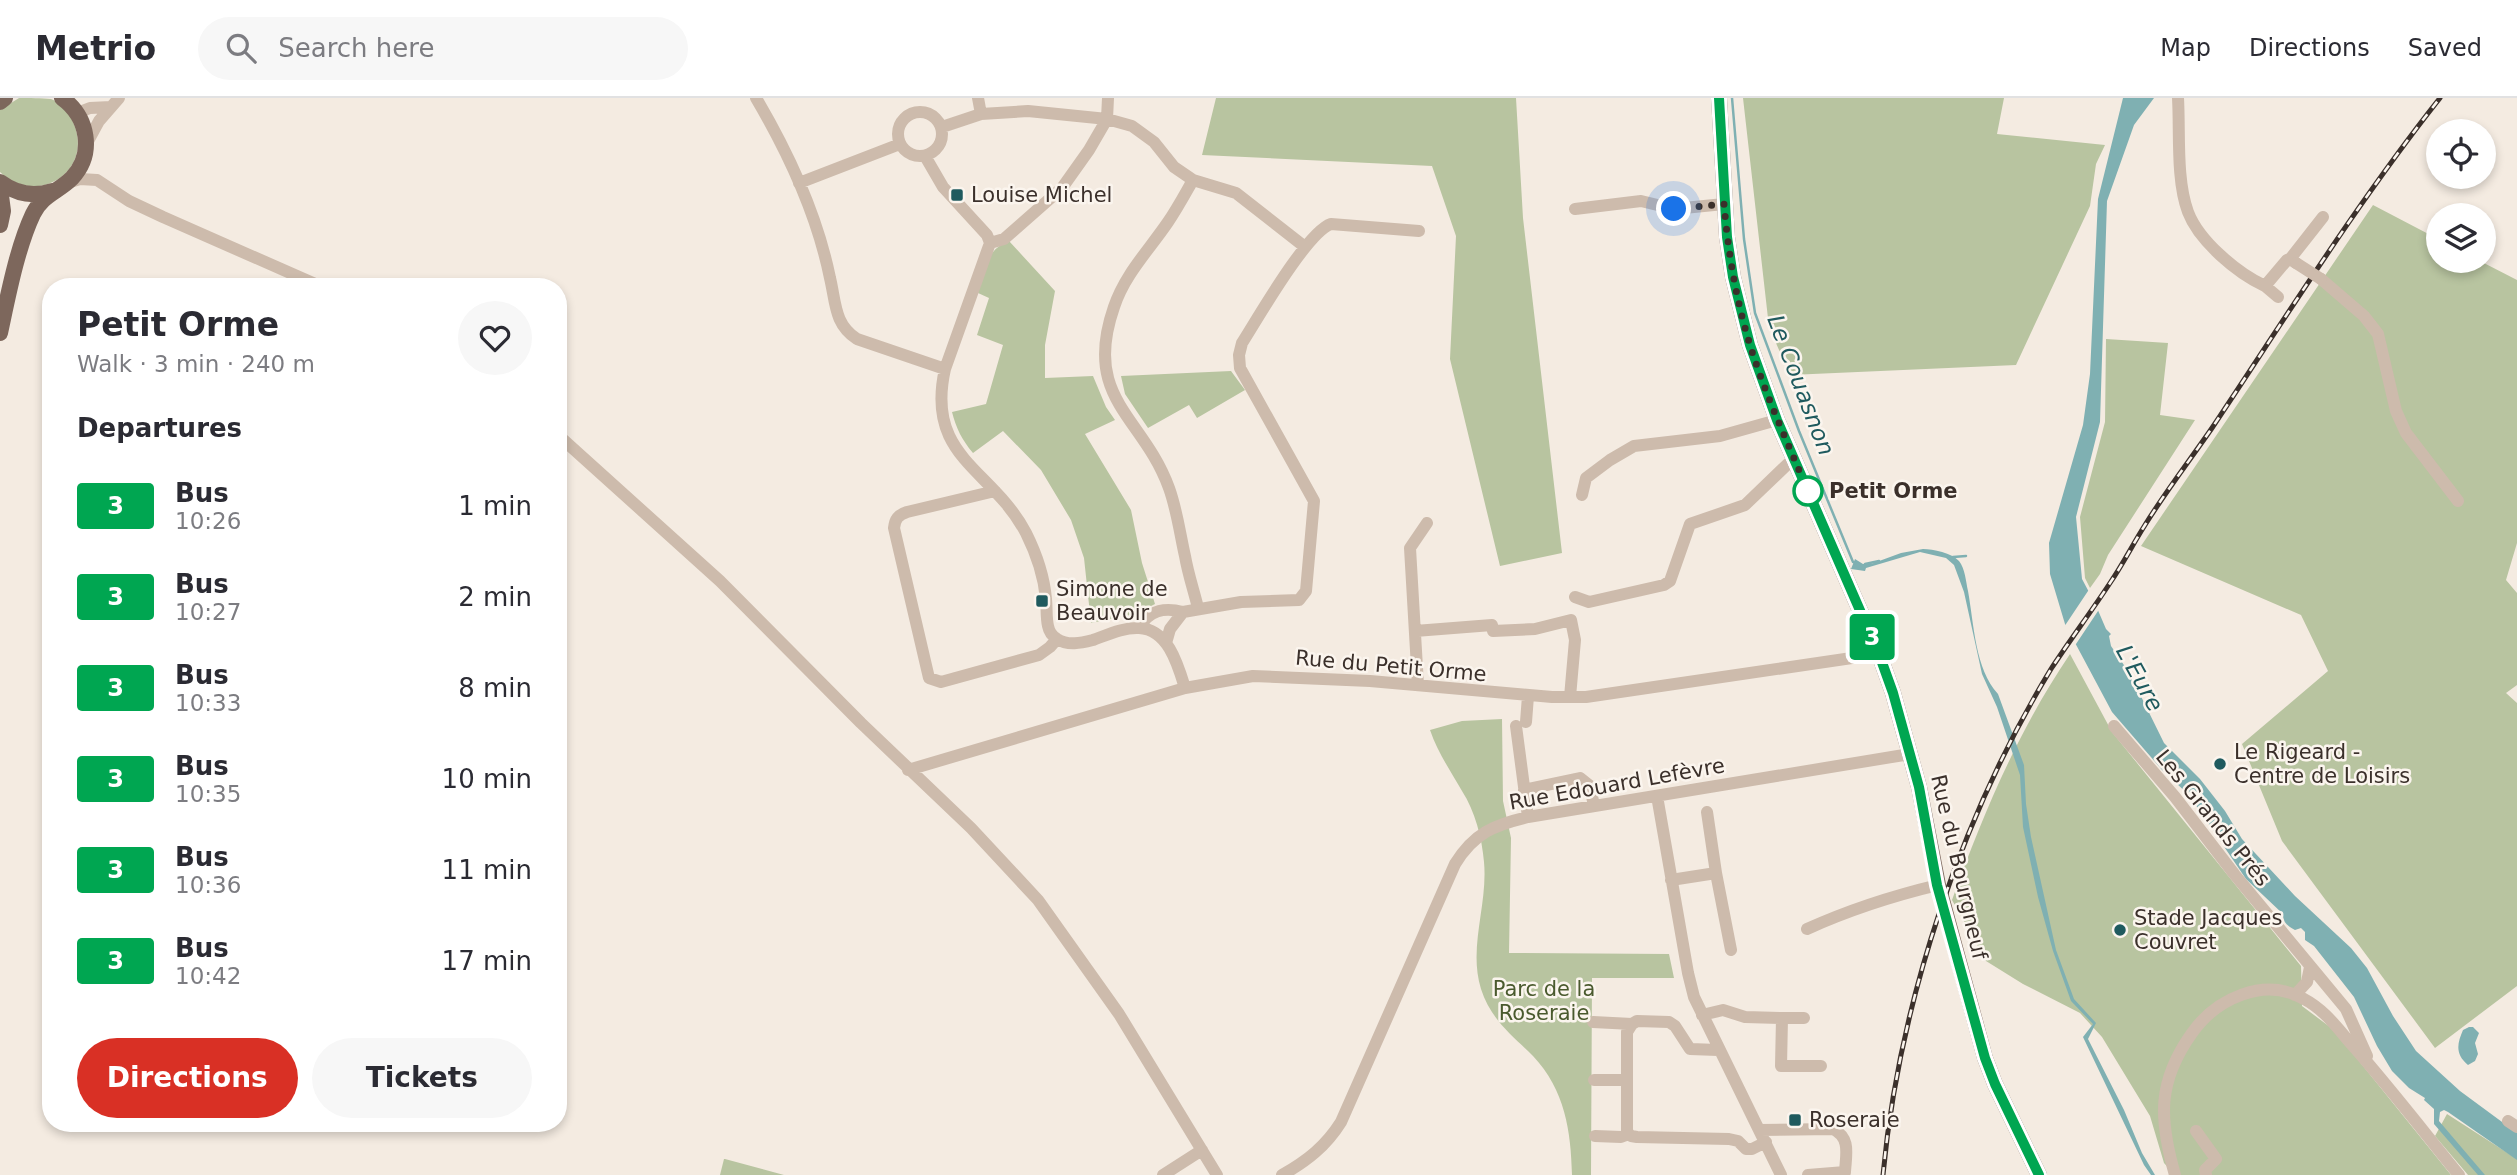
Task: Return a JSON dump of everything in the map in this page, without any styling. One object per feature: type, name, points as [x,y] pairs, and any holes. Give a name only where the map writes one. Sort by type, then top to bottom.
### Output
[{"type":"main road","points":[[0,102],[5,98]]},
{"type":"main road","name":"Rue du Bourgneuf","points":[[1719,98],[1724,204],[1733,277],[1747,334],[1777,420],[1879,654],[1910,754],[1937,885],[1985,1058],[2039,1175]]},
{"type":"main road","points":[[0,333],[30,221],[39,202],[77,171],[85,148],[85,131],[69,103]]},
{"type":"main road","points":[[0,182],[13,190],[29,194],[60,186]]},
{"type":"main road","points":[[0,188],[3,211],[0,225]]},
{"type":"street","points":[[756,98],[780,138],[800,183],[824,247],[839,320],[845,331],[857,340],[945,369]]},
{"type":"street","points":[[911,98],[914,113]]},
{"type":"street","points":[[978,98],[981,114]]},
{"type":"street","points":[[990,243],[1004,239],[1062,188],[1107,119],[1108,98]]},
{"type":"street","points":[[2179,98],[2182,178],[2187,211],[2196,228],[2220,255],[2278,297]]},
{"type":"street","points":[[69,103],[90,108],[115,102]]},
{"type":"street","points":[[103,185],[88,163],[85,148],[115,102]]},
{"type":"street","points":[[942,127],[981,114],[1028,111],[1107,119],[1132,126],[1154,142],[1174,167],[1193,180],[1237,193],[1305,247]]},
{"type":"street","points":[[914,113],[934,116],[942,127],[942,142],[925,156],[911,154],[900,144],[898,136],[902,122],[914,113]]},
{"type":"street","points":[[800,183],[900,144]]},
{"type":"street","points":[[925,156],[943,187],[987,235],[990,243],[945,369],[941,407],[948,435],[964,459],[1018,520],[1034,553],[1042,579],[1049,630],[1057,639],[1078,644],[1129,629],[1139,628],[1154,633],[1166,643],[1178,665],[1185,688]]},
{"type":"street","points":[[60,186],[88,179],[97,180],[163,218],[301,278]]},
{"type":"street","points":[[1193,180],[1168,223],[1139,260],[1122,288],[1105,345],[1108,380],[1114,396],[1149,450],[1168,486],[1198,608]]},
{"type":"street","points":[[1574,209],[1641,201],[1674,209],[1724,204]]},
{"type":"street","points":[[2264,286],[2293,261],[2323,217]]},
{"type":"street","points":[[1139,628],[1146,618],[1158,611],[1183,611],[1241,601],[1298,600],[1306,591],[1314,501],[1240,368],[1242,343],[1305,247],[1323,227],[1331,224],[1419,231]]},
{"type":"street","points":[[2293,261],[2321,279],[2364,316],[2378,334],[2396,411],[2406,433],[2458,501]]},
{"type":"street","points":[[1582,495],[1586,478],[1634,446],[1720,436],[1777,420]]},
{"type":"street","points":[[567,443],[720,581],[908,770],[971,828],[1038,900],[1119,1014],[1217,1175]]},
{"type":"street","points":[[1575,597],[1589,602],[1664,585],[1670,581],[1690,524],[1745,505],[1794,458]]},
{"type":"street","points":[[995,491],[907,512],[899,515],[895,521],[894,528],[929,678],[941,682],[1038,655],[1057,639]]},
{"type":"street","points":[[1418,685],[1410,548],[1427,523]]},
{"type":"street","points":[[1166,643],[1170,629],[1183,611]]},
{"type":"street","points":[[1415,631],[1492,625],[1493,631],[1535,629],[1571,620],[1575,640],[1570,697]]},
{"type":"street","name":"Rue du Petit Orme","points":[[908,770],[1185,688],[1253,676],[1418,685],[1528,696],[1586,697],[1879,654]]},
{"type":"street","points":[[1528,696],[1521,724],[1528,817]]},
{"type":"street","name":"Les Grands Prés","points":[[2114,726],[2175,797],[2309,967],[2346,1009],[2371,1066]]},
{"type":"street","name":"Rue Edouard Lefèvre","points":[[1282,1175],[1320,1149],[1331,1139],[1341,1122],[1462,852],[1475,838],[1505,822],[1528,817],[1910,754]]},
{"type":"street","points":[[1524,790],[1580,778],[1590,786],[1594,806]]},
{"type":"street","points":[[1657,796],[1694,997],[1781,1175]]},
{"type":"street","points":[[1707,812],[1731,950]]},
{"type":"street","points":[[1671,880],[1716,873]]},
{"type":"street","points":[[1807,929],[1895,895],[1937,885]]},
{"type":"street","points":[[2295,995],[2307,982],[2309,967]]},
{"type":"street","points":[[2175,1175],[2164,1138],[2163,1112],[2166,1091],[2180,1050],[2214,1008],[2229,999],[2261,990],[2279,990],[2295,995],[2321,1009],[2459,1175]]},
{"type":"street","points":[[1702,1015],[1723,1010],[1745,1017],[1804,1017]]},
{"type":"street","points":[[1782,1018],[1781,1066],[1821,1066]]},
{"type":"street","points":[[1629,1134],[1627,1032],[1632,1024],[1637,1021],[1669,1022],[1675,1026],[1690,1049],[1718,1050]]},
{"type":"street","points":[[1593,1022],[1632,1024]]},
{"type":"street","points":[[1594,1080],[1627,1080]]},
{"type":"street","points":[[1595,1136],[1629,1134],[1637,1137],[1729,1139],[1738,1141],[1746,1149],[1752,1149],[1763,1136],[1833,1129],[1840,1133],[1846,1143],[1845,1172],[1808,1175]]},
{"type":"street","points":[[2196,1131],[2216,1159],[2205,1170],[2206,1175]]},
{"type":"street","points":[[1163,1175],[1202,1150]]},
{"type":"green space","points":[[19,98],[51,99],[65,108],[73,122],[78,139],[76,155],[70,168],[46,185],[31,186],[15,182],[0,172],[0,110]]},
{"type":"green space","points":[[1216,98],[1516,98],[1523,218],[1562,553],[1500,566],[1450,359],[1456,236],[1432,166],[1202,155]]},
{"type":"green space","points":[[1743,98],[2004,98],[1997,134],[2105,145],[2096,164],[2090,206],[2016,365],[1790,375],[1769,327]]},
{"type":"green space","points":[[2373,205],[2426,233],[2426,273],[2496,273],[2496,269],[2517,280],[2517,543],[2506,580],[2517,593],[2517,685],[2506,693],[2517,703],[2517,986],[2435,1048],[2282,841],[2242,744],[2328,671],[2301,615],[2141,546]]},
{"type":"green space","points":[[1009,241],[1055,291],[1045,345],[1045,378],[1093,376],[1106,407],[1115,420],[1085,434],[1131,510],[1142,563],[1155,604],[1135,614],[1091,623],[1084,558],[1071,520],[1041,470],[1003,431],[973,453],[955,423],[952,412],[986,404],[1003,345],[977,335],[989,298],[978,293],[990,256]]},
{"type":"green space","points":[[2106,339],[2168,343],[2160,415],[2195,420],[2108,555],[2090,588],[2085,578],[2080,517],[2105,422]]},
{"type":"green space","points":[[1231,371],[1245,390],[1197,418],[1189,405],[1148,428],[1125,394],[1121,376]]},
{"type":"green space","name":"Stade Jacques Couvret","points":[[2070,654],[2112,732],[2301,966],[2302,1006],[2334,1030],[2451,1175],[2175,1175],[2164,1163],[2150,1116],[2102,1037],[2080,1013],[2023,984],[1986,961],[1952,900],[2003,774],[2034,713]]},
{"type":"green space","name":"Parc de la Roseraie","points":[[1502,719],[1503,801],[1511,838],[1509,953],[1669,954],[1674,978],[1592,978],[1591,1175],[1572,1175],[1568,1127],[1559,1097],[1544,1069],[1490,1010],[1481,989],[1477,942],[1484,878],[1482,844],[1471,807],[1440,754],[1430,730],[1462,721]]},
{"type":"green space","points":[[2447,1114],[2517,1159],[2517,1175],[2468,1175],[2435,1136]]},
{"type":"green space","points":[[725,1159],[784,1175],[720,1175]]},
{"type":"water","points":[[2123,98],[2154,98],[2134,125],[2107,201],[2100,422],[2076,517],[2082,579],[2090,594],[2084,603],[2090,616],[2097,608],[2111,634],[2111,646],[2130,674],[2164,743],[2200,779],[2225,811],[2242,839],[2295,896],[2351,948],[2367,968],[2416,1051],[2460,1091],[2517,1133],[2517,1160],[2448,1112],[2440,1112],[2439,1121],[2485,1175],[2478,1175],[2434,1124],[2434,1109],[2425,1098],[2409,1088],[2392,1071],[2354,997],[2314,946],[2305,940],[2305,932],[2301,928],[2295,930],[2288,926],[2283,914],[2246,879],[2189,795],[2163,771],[2112,712],[2065,624],[2050,574],[2049,543],[2083,425],[2090,374],[2098,199]]},
{"type":"water","points":[[1923,549],[1952,556],[1963,567],[1984,672],[1998,694],[2024,765],[2031,837],[2056,950],[2074,999],[2096,1023],[2088,1039],[2155,1175],[2151,1175],[2144,1165],[2083,1037],[2093,1024],[2071,1001],[2053,951],[2023,827],[2020,775],[1997,707],[1982,674],[1964,592],[1954,565],[1946,558],[1920,552],[1866,568],[1865,571],[1851,569],[1855,559],[1863,564],[1871,564],[1901,553]]},
{"type":"water","points":[[2469,1027],[2479,1033],[2475,1043],[2478,1054],[2475,1061],[2468,1065],[2458,1049],[2463,1030]]},
{"type":"pier","points":[[2090,588],[2094,594],[2088,603],[2091,610],[2096,604],[2100,608],[2074,647],[2064,627]]},
{"type":"waterway","name":"Le Couasnon","points":[[1732,98],[1744,239],[1755,313],[1799,431],[1855,563]]},
{"type":"waterway","name":"Le Couasnon","points":[[1953,557],[1966,556]]},
{"type":"waterway","name":"Le Couasnon","points":[[1865,564],[1879,561]]},
{"type":"railway","points":[[1883,1175],[1903,1044],[1919,978],[1963,849],[1989,786],[2019,726],[2051,669],[2115,576],[2161,500],[2351,219],[2440,98]]},
{"type":"bus line","name":"3","points":[[1719,98],[1727,237],[1733,277],[1750,345],[1777,420],[1879,654],[1919,787],[1937,885],[1985,1058],[2039,1175]]},
{"type":"place","name":"Louise Michel","points":[[957,195]]},
{"type":"place","name":"Petit Orme","points":[[1808,491]]},
{"type":"place","name":"Simone de Beauvoir","points":[[1042,601]]},
{"type":"place","name":"Le Rigeard - Centre de Loisirs","points":[[2220,764]]},
{"type":"place","name":"Stade Jacques Couvret","points":[[2120,930]]},
{"type":"place","name":"Roseraie","points":[[1795,1120]]},
{"type":"route","points":[[1674,209],[1724,204],[1733,277],[1750,345],[1777,420],[1809,494],[1808,491]]},
{"type":"water label","name":"L'Eure","points":[[2140,678]]}]
